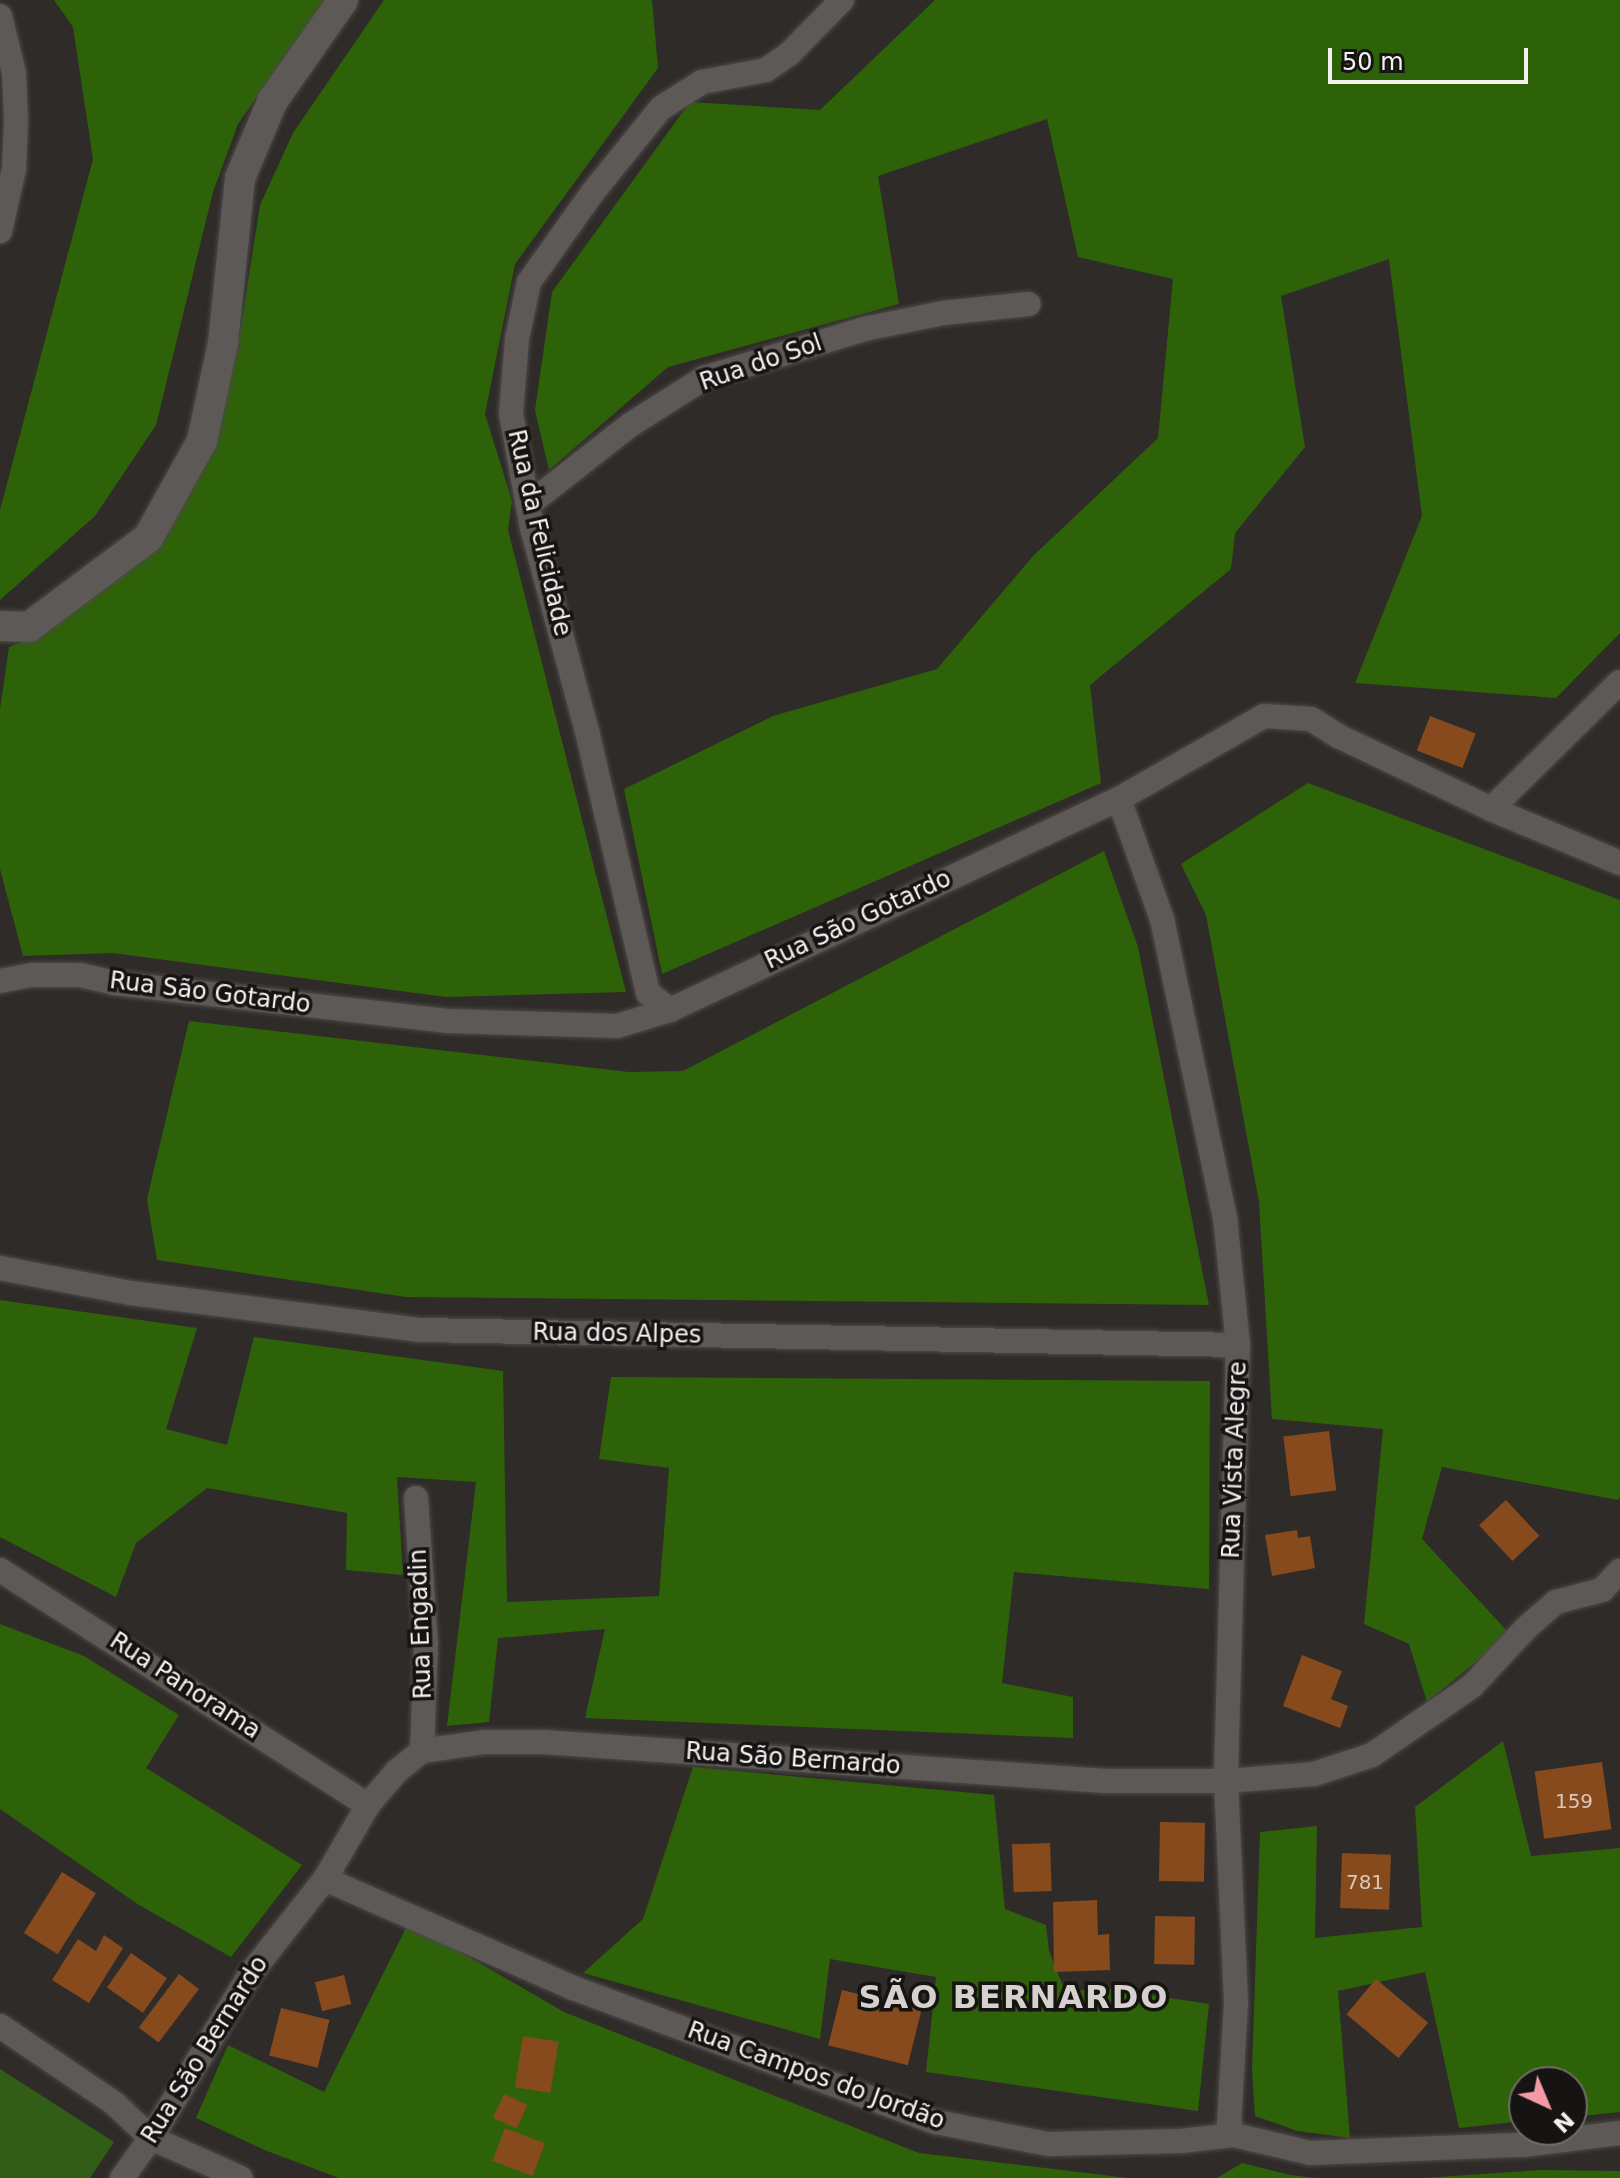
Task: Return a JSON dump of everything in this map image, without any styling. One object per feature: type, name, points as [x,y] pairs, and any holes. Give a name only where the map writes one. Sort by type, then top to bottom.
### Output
[{"type":"street","points":[[0,626],[29,627],[148,538],[202,441],[223,343],[240,178],[273,100],[343,0]]},
{"type":"street","name":"Rua da Felicidade","points":[[670,1010],[648,993],[588,735],[528,505],[511,414],[517,339],[529,282],[593,192],[661,108],[702,82],[766,70],[790,53],[842,0]]},
{"type":"street","points":[[0,16],[7,31],[14,73],[16,120],[14,169],[0,231]]},
{"type":"street","name":"Rua do Sol","points":[[528,505],[630,425],[704,378],[864,329],[943,313],[1029,304]]},
{"type":"street","points":[[1491,809],[1620,682]]},
{"type":"street","name":"Rua São Gotardo","points":[[0,981],[32,975],[80,975],[114,983],[447,1021],[617,1026],[670,1010],[1119,799],[1264,716],[1311,719],[1338,736],[1491,809],[1620,863]]},
{"type":"street","name":"Rua Vista Alegre","points":[[1119,799],[1162,919],[1225,1217],[1238,1345],[1226,1781],[1236,2003],[1229,2123],[1234,2135]]},
{"type":"street","name":"Rua dos Alpes","points":[[0,1268],[131,1293],[421,1330],[1238,1345]]},
{"type":"street","name":"Rua Engadin","points":[[416,1498],[426,1644],[422,1751]]},
{"type":"street","name":"Rua Panorama","points":[[0,1570],[368,1805]]},
{"type":"street","name":"Rua São Bernardo","points":[[122,2178],[151,2138],[251,1973],[325,1879],[368,1805],[397,1771],[422,1751],[470,1743],[543,1742],[1090,1781],[1226,1781],[1314,1774],[1372,1755],[1472,1686],[1526,1628],[1556,1602],[1611,1598],[1620,1571]]},
{"type":"street","name":"Rua Campos do Jordão","points":[[325,1879],[573,1988],[936,2122],[1048,2144],[1181,2141],[1234,2135],[1310,2153],[1376,2153],[1523,2145],[1620,2133]]},
{"type":"street","points":[[0,2026],[115,2104],[151,2138],[241,2178]]},
{"type":"green space","points":[[54,0],[325,0],[238,124],[213,192],[156,425],[95,516],[0,600],[0,510],[93,159],[73,27]]},
{"type":"green space","points":[[384,0],[652,0],[658,68],[515,264],[485,414],[512,501],[508,530],[626,992],[446,997],[113,953],[23,956],[0,869],[0,709],[9,647],[32,638],[216,445],[239,339],[260,205],[293,133]]},
{"type":"green space","points":[[935,0],[1620,0],[1620,633],[1556,698],[1355,683],[1422,516],[1389,259],[1281,296],[1305,447],[1235,533],[1231,569],[1090,685],[1101,783],[662,974],[624,789],[773,716],[937,669],[1033,556],[1158,438],[1173,279],[1078,257],[1047,119],[878,176],[899,304],[668,367],[549,470],[535,410],[552,292],[690,102],[820,110]]},
{"type":"green space","points":[[1308,783],[1620,900],[1620,1497],[1618,1500],[1442,1467],[1422,1539],[1510,1634],[1427,1702],[1409,1644],[1364,1624],[1383,1429],[1272,1419],[1259,1202],[1206,915],[1181,864]]},
{"type":"green space","points":[[1104,851],[1138,947],[1209,1305],[406,1297],[157,1260],[147,1199],[189,1021],[629,1072],[683,1071]]},
{"type":"green space","points":[[0,1300],[197,1328],[166,1429],[227,1445],[254,1337],[503,1371],[507,1602],[659,1596],[669,1468],[599,1459],[611,1377],[1210,1381],[1209,1589],[1014,1572],[1002,1683],[1073,1697],[1073,1738],[585,1718],[605,1629],[498,1638],[489,1722],[447,1726],[476,1482],[397,1477],[403,1575],[346,1570],[347,1513],[207,1488],[136,1543],[116,1597],[0,1537]]},
{"type":"green space","points":[[0,1624],[84,1656],[179,1715],[146,1768],[302,1865],[231,1957],[139,1905],[0,1809]]},
{"type":"green space","points":[[1503,1741],[1531,1856],[1620,1848],[1620,2112],[1588,2115],[1588,2066],[1508,2066],[1508,2123],[1459,2128],[1425,1972],[1338,1991],[1350,2138],[1297,2131],[1255,2116],[1252,2069],[1260,1832],[1317,1826],[1315,1938],[1422,1927],[1415,1807]]},
{"type":"green space","points":[[693,1767],[994,1795],[1005,1909],[1046,1925],[1049,1951],[1065,1991],[1112,1989],[1209,2004],[1198,2111],[926,2072],[936,1977],[830,1959],[820,2039],[583,1973],[643,1919]]},
{"type":"green space","points":[[409,1922],[564,2012],[919,2153],[1128,2178],[339,2178],[267,2151],[196,2118],[228,2045],[324,2092]]},
{"type":"green space","points":[[0,2069],[114,2142],[90,2178],[0,2178]]},
{"type":"green space","points":[[1242,2163],[1290,2175],[1315,2178],[1217,2178]]},
{"type":"green space","points":[[1539,2170],[1620,2171],[1620,2178],[1423,2178]]},
{"type":"building","points":[[1430,716],[1476,734],[1462,768],[1417,751]]},
{"type":"building","points":[[1329,1431],[1336,1491],[1291,1496],[1283,1437]]},
{"type":"building","points":[[1506,1500],[1539,1536],[1512,1561],[1479,1525]]},
{"type":"building","points":[[1297,1530],[1298,1538],[1310,1536],[1315,1568],[1272,1576],[1265,1535]]},
{"type":"building","points":[[1302,1655],[1342,1671],[1331,1699],[1348,1706],[1340,1728],[1283,1706]]},
{"type":"building","points":[[1602,1762],[1611,1829],[1544,1839],[1535,1771]]},
{"type":"building","points":[[1160,1822],[1205,1823],[1204,1882],[1159,1881]]},
{"type":"building","points":[[1050,1843],[1052,1891],[1014,1892],[1012,1844]]},
{"type":"building","points":[[1342,1853],[1391,1855],[1389,1910],[1340,1908]]},
{"type":"building","points":[[62,1872],[96,1893],[58,1954],[24,1933]]},
{"type":"building","points":[[1097,1900],[1098,1935],[1109,1934],[1110,1970],[1054,1972],[1053,1902]]},
{"type":"building","points":[[1155,1916],[1195,1917],[1194,1965],[1154,1964]]},
{"type":"building","points":[[104,1935],[123,1948],[89,2003],[52,1980],[78,1939],[96,1951]]},
{"type":"building","points":[[131,1953],[167,1978],[143,2013],[107,1987]]},
{"type":"building","points":[[179,1974],[199,1989],[159,2043],[139,2028]]},
{"type":"building","points":[[344,1975],[351,2004],[322,2011],[315,1982]]},
{"type":"building","points":[[1376,1979],[1428,2023],[1399,2058],[1346,2014]]},
{"type":"building","points":[[842,1990],[922,2010],[908,2065],[828,2045]]},
{"type":"building","points":[[281,2008],[330,2020],[318,2068],[269,2056]]},
{"type":"building","points":[[523,2036],[559,2042],[550,2093],[515,2087]]},
{"type":"building","points":[[504,2094],[528,2105],[517,2129],[493,2118]]},
{"type":"building","points":[[505,2128],[545,2143],[533,2176],[492,2161]]},
{"type":"district","name":"SÃO BERNARDO","points":[[1014,1997]]}]
